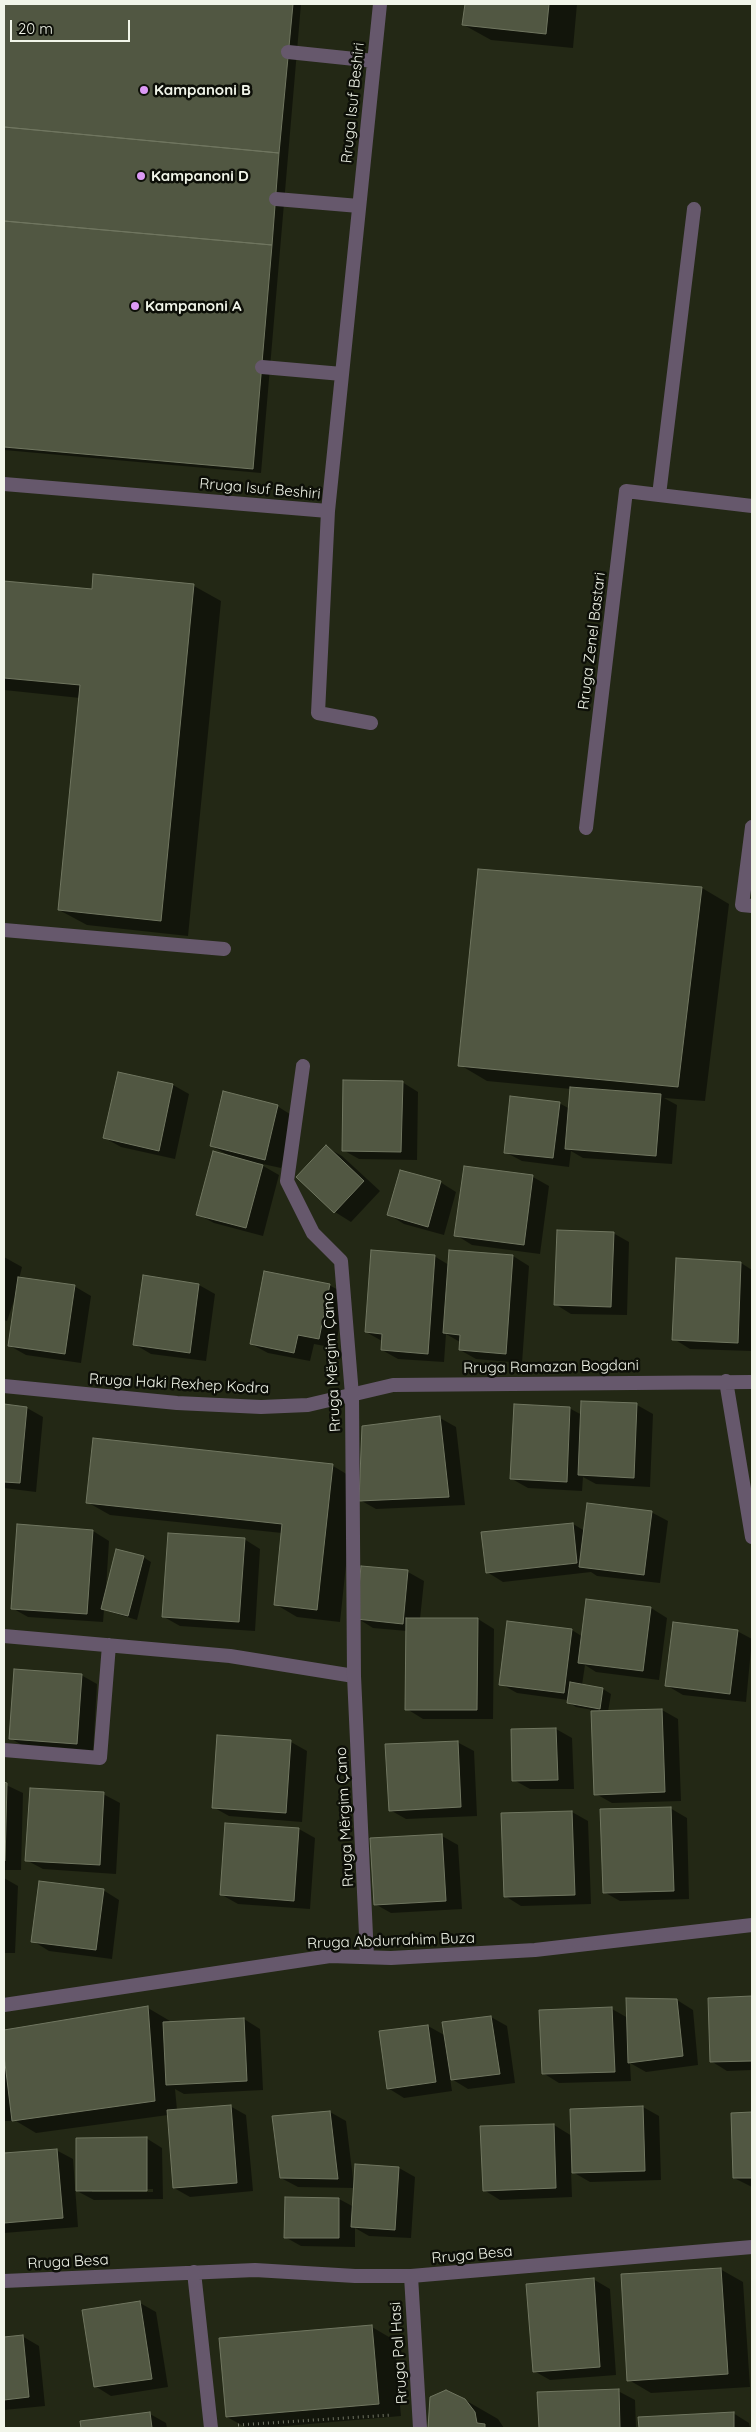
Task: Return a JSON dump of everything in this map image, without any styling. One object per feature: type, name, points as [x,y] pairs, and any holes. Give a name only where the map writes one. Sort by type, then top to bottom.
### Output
[{"type":"street","name":"Rruga Isuf Beshiri","points":[[4,484],[328,511],[380,4]]},
{"type":"street","points":[[288,52],[374,61]]},
{"type":"street","points":[[276,199],[360,206]]},
{"type":"street","points":[[658,495],[694,208]]},
{"type":"street","points":[[262,367],[342,374]]},
{"type":"street","name":"Rruga Zenel Bastari","points":[[586,828],[626,491],[752,506]]},
{"type":"street","points":[[328,511],[318,713],[371,723]]},
{"type":"street","points":[[752,827],[742,905],[752,906]]},
{"type":"street","points":[[4,930],[224,949]]},
{"type":"street","name":"Rruga Mërgim Çano","points":[[303,1066],[287,1181],[313,1233],[341,1261],[352,1395],[354,1676],[367,1957]]},
{"type":"street","points":[[726,1381],[752,1537]]},
{"type":"street","name":"Rruga Ramazan Bogdani","points":[[352,1395],[393,1385],[752,1382]]},
{"type":"street","name":"Rruga Haki Rexhep Kodra","points":[[4,1386],[177,1403],[261,1407],[308,1405],[352,1395]]},
{"type":"street","points":[[4,1636],[230,1656],[354,1676]]},
{"type":"street","points":[[4,1750],[100,1758],[108,1645]]},
{"type":"street","name":"Rruga Abdurrahim Buza","points":[[4,2005],[330,1956],[391,1958],[535,1950],[752,1925]]},
{"type":"street","name":"Rruga Besa","points":[[4,2281],[255,2270],[356,2276],[411,2276],[752,2247]]},
{"type":"street","points":[[194,2272],[211,2428]]},
{"type":"street","name":"Rruga Pal Hasi","points":[[411,2276],[420,2428]]},
{"type":"path","points":[[237,2425],[419,2413]]},
{"type":"building","name":"Kampanoni B","points":[[4,4],[293,4],[279,153],[4,127]]},
{"type":"building","points":[[465,4],[549,4],[546,34],[462,25]]},
{"type":"building","name":"Kampanoni D","points":[[4,127],[279,153],[272,245],[4,221]]},
{"type":"building","name":"Kampanoni A","points":[[4,221],[272,245],[253,469],[4,447]]},
{"type":"building","points":[[93,574],[194,584],[161,921],[58,910],[80,685],[4,678],[4,581],[92,589]]},
{"type":"building","points":[[478,869],[702,887],[678,1087],[458,1066]]},
{"type":"building","points":[[118,1072],[173,1084],[159,1151],[103,1138]]},
{"type":"building","points":[[343,1080],[403,1081],[401,1152],[342,1151]]},
{"type":"building","points":[[570,1087],[661,1094],[656,1156],[565,1149]]},
{"type":"building","points":[[223,1091],[278,1105],[265,1160],[210,1146]]},
{"type":"building","points":[[510,1096],[560,1102],[553,1158],[504,1153]]},
{"type":"building","points":[[326,1145],[364,1181],[334,1213],[296,1177]]},
{"type":"building","points":[[213,1151],[263,1165],[246,1228],[196,1215]]},
{"type":"building","points":[[464,1166],[533,1175],[524,1245],[454,1236]]},
{"type":"building","points":[[400,1170],[441,1181],[428,1227],[387,1215]]},
{"type":"building","points":[[557,1230],[614,1232],[611,1307],[554,1305]]},
{"type":"building","points":[[371,1250],[435,1255],[428,1354],[381,1350],[382,1334],[365,1332]]},
{"type":"building","points":[[449,1250],[513,1255],[506,1354],[459,1350],[460,1335],[443,1333]]},
{"type":"building","points":[[676,1258],[741,1262],[738,1343],[672,1340]]},
{"type":"building","points":[[264,1271],[330,1284],[319,1339],[298,1335],[294,1353],[250,1344]]},
{"type":"building","points":[[143,1275],[199,1284],[190,1353],[133,1345]]},
{"type":"building","points":[[18,1277],[75,1285],[65,1354],[8,1346]]},
{"type":"building","points":[[581,1401],[637,1403],[634,1478],[578,1475]]},
{"type":"building","points":[[4,1404],[27,1407],[20,1483],[4,1482]]},
{"type":"building","points":[[514,1404],[570,1407],[567,1482],[510,1479]]},
{"type":"building","points":[[440,1416],[449,1497],[359,1501],[362,1426]]},
{"type":"building","points":[[93,1438],[333,1464],[317,1610],[274,1605],[282,1524],[86,1503]]},
{"type":"building","points":[[587,1503],[652,1511],[644,1575],[579,1567]]},
{"type":"building","points":[[573,1523],[577,1563],[486,1573],[481,1532]]},
{"type":"building","points":[[17,1524],[93,1530],[87,1614],[11,1609]]},
{"type":"building","points":[[168,1533],[245,1538],[239,1622],[162,1617]]},
{"type":"building","points":[[116,1549],[144,1556],[128,1616],[101,1609]]},
{"type":"building","points":[[361,1566],[408,1570],[403,1624],[356,1619]]},
{"type":"building","points":[[586,1599],[651,1607],[643,1671],[578,1663]]},
{"type":"building","points":[[406,1618],[478,1618],[477,1710],[405,1710]]},
{"type":"building","points":[[507,1621],[572,1629],[564,1693],[499,1685]]},
{"type":"building","points":[[673,1622],[738,1630],[730,1694],[665,1686]]},
{"type":"building","points":[[14,1669],[82,1674],[77,1744],[9,1739]]},
{"type":"building","points":[[570,1682],[603,1688],[600,1709],[567,1703]]},
{"type":"building","points":[[662,1709],[665,1792],[594,1795],[591,1711]]},
{"type":"building","points":[[556,1728],[558,1780],[512,1781],[511,1729]]},
{"type":"building","points":[[217,1735],[291,1740],[286,1813],[212,1808]]},
{"type":"building","points":[[458,1741],[461,1807],[389,1811],[385,1744]]},
{"type":"building","points":[[4,1782],[7,1783],[5,1861],[4,1861]]},
{"type":"building","points":[[30,1788],[104,1792],[100,1865],[25,1861]]},
{"type":"building","points":[[671,1807],[674,1891],[603,1893],[600,1809]]},
{"type":"building","points":[[572,1811],[575,1895],[504,1897],[501,1813]]},
{"type":"building","points":[[225,1823],[299,1828],[294,1901],[220,1895]]},
{"type":"building","points":[[442,1834],[446,1901],[374,1905],[370,1838]]},
{"type":"building","points":[[39,1881],[104,1889],[96,1950],[31,1942]]},
{"type":"building","points":[[752,1996],[752,2061],[710,2062],[708,1998]]},
{"type":"building","points":[[626,1998],[677,1999],[683,2056],[628,2063]]},
{"type":"building","points":[[148,2006],[155,2101],[12,2121],[4,2055],[4,2030]]},
{"type":"building","points":[[612,2007],[615,2072],[542,2074],[539,2010]]},
{"type":"building","points":[[491,2016],[500,2074],[451,2080],[442,2022]]},
{"type":"building","points":[[244,2018],[247,2081],[166,2085],[163,2022]]},
{"type":"building","points":[[428,2025],[436,2082],[387,2089],[379,2031]]},
{"type":"building","points":[[231,2105],[237,2183],[173,2188],[167,2110]]},
{"type":"building","points":[[643,2106],[645,2171],[572,2173],[570,2109]]},
{"type":"building","points":[[330,2111],[338,2179],[280,2178],[272,2116]]},
{"type":"building","points":[[752,2112],[752,2178],[733,2178],[731,2113]]},
{"type":"building","points":[[554,2124],[556,2188],[483,2191],[480,2126]]},
{"type":"building","points":[[147,2137],[147,2191],[76,2191],[76,2138]]},
{"type":"building","points":[[57,2149],[63,2218],[4,2223],[4,2153]]},
{"type":"building","points":[[355,2164],[399,2167],[395,2230],[351,2227]]},
{"type":"building","points":[[285,2197],[339,2198],[339,2238],[284,2238]]},
{"type":"building","points":[[721,2268],[728,2374],[627,2381],[621,2274]]},
{"type":"building","points":[[594,2278],[600,2367],[533,2372],[526,2284]]},
{"type":"building","points":[[140,2301],[152,2379],[94,2387],[82,2310]]},
{"type":"building","points":[[372,2325],[379,2404],[226,2417],[219,2338]]},
{"type":"building","points":[[23,2335],[29,2397],[4,2400],[4,2337]]},
{"type":"building","points":[[619,2389],[620,2428],[539,2428],[537,2392]]},
{"type":"building","points":[[446,2390],[465,2399],[475,2412],[477,2423],[485,2424],[485,2428],[428,2428],[430,2397]]},
{"type":"building","points":[[150,2412],[152,2428],[81,2428],[80,2421]]},
{"type":"building","points":[[734,2412],[734,2428],[639,2428],[638,2417]]},
{"type":"place","name":"Kampanoni B","points":[[144,90]]},
{"type":"place","name":"Kampanoni D","points":[[141,176]]},
{"type":"place","name":"Kampanoni A","points":[[135,306]]}]
